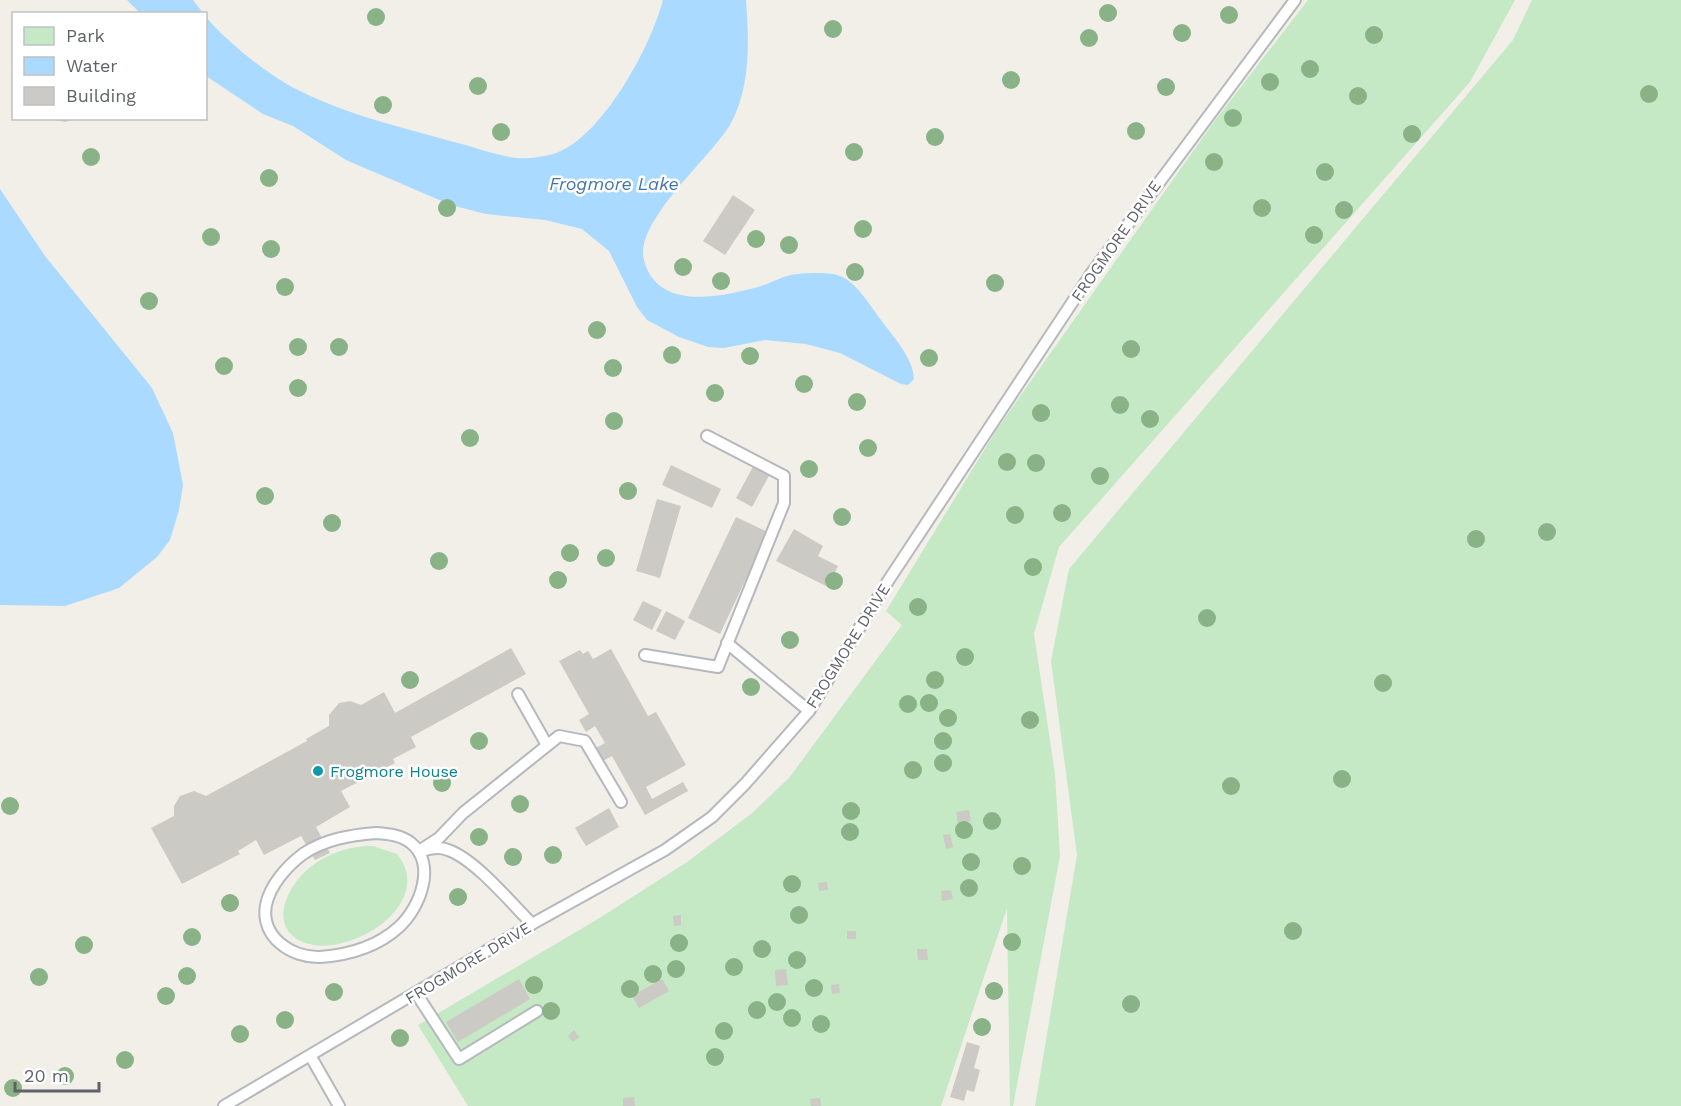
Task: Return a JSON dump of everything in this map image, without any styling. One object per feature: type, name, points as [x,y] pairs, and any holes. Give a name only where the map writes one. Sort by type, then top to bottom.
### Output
[{"type":"lane","name":"FROGMORE DRIVE","points":[[224,1106],[311,1057],[532,924],[665,850],[712,817],[770,758],[809,711],[888,581],[1091,274],[1294,0]]},
{"type":"lane","points":[[645,655],[718,667],[784,503],[784,476],[707,436]]},
{"type":"lane","points":[[727,643],[809,711]]},
{"type":"lane","points":[[518,694],[547,745]]},
{"type":"lane","points":[[419,852],[439,838],[463,813],[559,736],[585,741],[621,802]]},
{"type":"lane","points":[[376,833],[403,838],[419,852],[424,863],[424,875],[416,905],[400,927],[378,942],[348,954],[314,957],[292,952],[282,946],[270,930],[266,906],[275,885],[293,863],[316,846],[343,837],[376,833]]},
{"type":"lane","points":[[419,852],[438,847],[450,850],[487,878],[532,924]]},
{"type":"lane","points":[[416,993],[459,1059],[537,1011]]},
{"type":"lane","points":[[311,1057],[339,1106]]},
{"type":"green space","points":[[1308,0],[1515,0],[1470,82],[1059,547],[1034,634],[1055,774],[1060,856],[1013,1106],[1010,1106],[1007,908],[941,1106],[468,1106],[418,1025],[598,919],[687,862],[751,814],[789,778],[902,625],[886,611],[997,429],[1213,123]]},
{"type":"green space","points":[[1532,0],[1681,0],[1681,1106],[1035,1106],[1077,855],[1051,661],[1069,569],[1513,40]]},
{"type":"green space","points":[[373,846],[397,854],[407,875],[404,896],[392,915],[373,930],[350,941],[327,946],[305,943],[289,932],[283,917],[286,901],[292,889],[309,868],[320,860],[346,849]]},
{"type":"water","points":[[127,0],[193,0],[202,12],[139,12]]},
{"type":"water","name":"Frogmore Lake","points":[[663,0],[746,0],[748,48],[742,95],[730,125],[676,190],[651,227],[644,245],[644,260],[651,276],[662,288],[693,297],[729,294],[796,274],[837,275],[850,282],[862,294],[906,355],[914,379],[908,385],[901,384],[840,353],[806,344],[765,340],[724,348],[708,347],[679,337],[647,320],[637,307],[609,251],[582,229],[545,220],[486,214],[451,205],[346,160],[293,126],[263,114],[207,77],[207,18],[225,37],[262,67],[287,84],[336,107],[492,153],[516,158],[541,157],[556,153],[574,143],[607,109],[636,64],[657,19]]},
{"type":"water","points":[[0,189],[45,256],[152,388],[173,433],[183,485],[179,510],[170,540],[157,557],[119,588],[65,606],[0,605]]},
{"type":"building","points":[[733,195],[755,210],[725,255],[703,241]]},
{"type":"building","points":[[671,465],[721,489],[712,508],[662,485]]},
{"type":"building","points":[[754,465],[770,474],[752,507],[736,498]]},
{"type":"building","points":[[657,499],[681,506],[660,578],[636,571]]},
{"type":"building","points":[[736,517],[768,532],[720,634],[688,618]]},
{"type":"building","points":[[794,529],[823,546],[818,556],[838,566],[828,587],[776,561]]},
{"type":"building","points":[[643,601],[662,610],[652,630],[633,620]]},
{"type":"building","points":[[666,611],[685,621],[675,640],[656,631]]},
{"type":"building","name":"Frogmore House","points":[[511,648],[526,674],[411,737],[416,747],[393,759],[395,763],[341,791],[350,807],[316,827],[330,853],[315,860],[301,836],[264,855],[256,840],[238,851],[240,854],[182,884],[151,828],[174,816],[174,806],[180,796],[194,791],[206,796],[307,741],[306,739],[329,726],[329,715],[339,703],[350,701],[361,705],[384,692],[395,713]]},
{"type":"building","points":[[611,649],[648,716],[656,712],[686,765],[646,787],[652,799],[683,782],[688,791],[645,815],[612,756],[601,762],[594,749],[605,743],[595,726],[586,732],[579,720],[589,714],[559,661],[580,650],[583,654],[588,651],[593,659]]},
{"type":"building","points":[[609,808],[619,827],[586,846],[575,828]]},
{"type":"building","points":[[969,810],[971,821],[958,823],[956,812]]},
{"type":"building","points":[[950,834],[953,847],[946,849],[943,835]]},
{"type":"building","points":[[827,882],[828,890],[819,891],[818,883]]},
{"type":"building","points":[[951,890],[953,899],[942,901],[941,891]]},
{"type":"building","points":[[681,915],[681,925],[674,926],[673,916]]},
{"type":"building","points":[[847,931],[856,931],[856,939],[847,939]]},
{"type":"building","points":[[917,949],[927,949],[928,960],[918,960]]},
{"type":"building","points":[[786,969],[788,985],[776,986],[775,970]]},
{"type":"building","points":[[519,979],[530,999],[458,1042],[446,1022]]},
{"type":"building","points":[[662,979],[669,991],[639,1008],[632,996]]},
{"type":"building","points":[[839,984],[840,993],[832,994],[831,985]]},
{"type":"building","points":[[574,1030],[579,1037],[573,1042],[568,1036]]},
{"type":"building","points":[[967,1042],[980,1046],[974,1068],[980,1070],[974,1092],[967,1090],[964,1101],[950,1097]]},
{"type":"building","points":[[634,1097],[635,1106],[623,1106],[623,1098]]},
{"type":"building","points":[[820,1098],[821,1106],[811,1106],[810,1099]]},
{"type":"place","name":"Frogmore House","points":[[318,771]]}]
